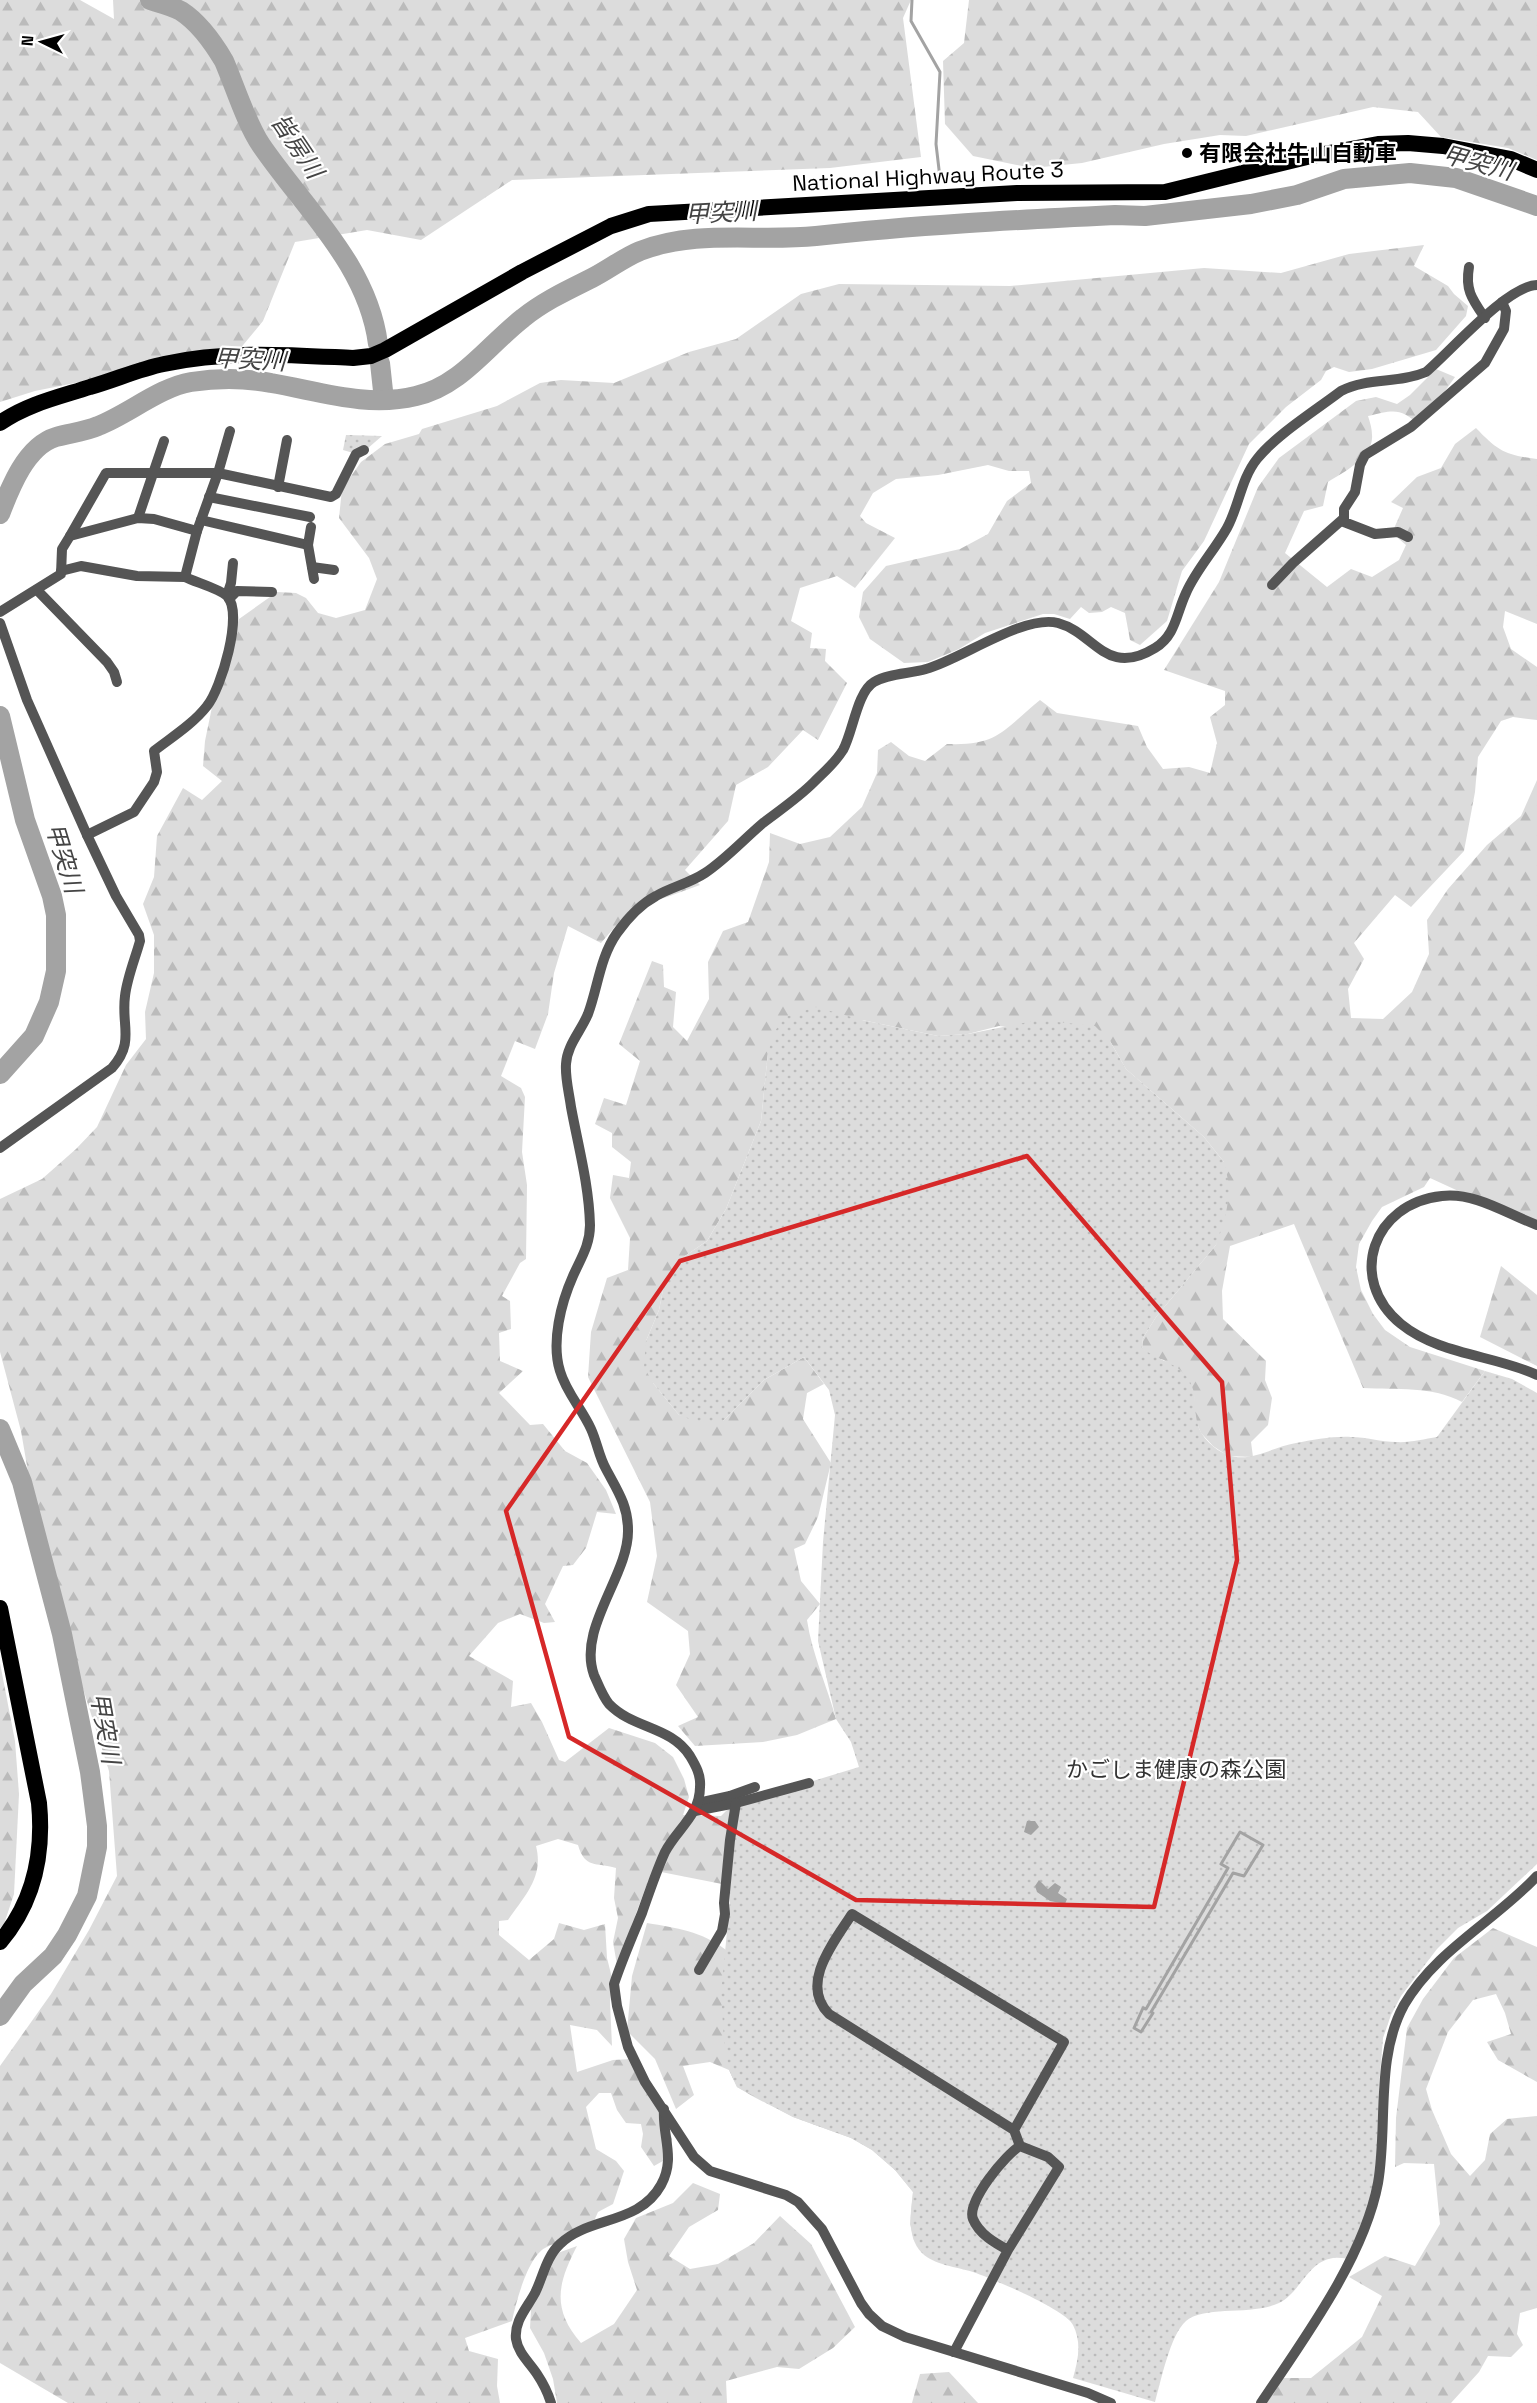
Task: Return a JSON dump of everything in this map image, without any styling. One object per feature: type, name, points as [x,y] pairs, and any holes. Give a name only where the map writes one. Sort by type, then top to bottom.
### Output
[{"type":"highway","name":"National Highway Route 3","points":[[0,423],[44,401],[173,362],[243,354],[353,358],[371,356],[512,277],[611,226],[630,218],[649,214],[1017,192],[1165,192],[1307,157],[1378,144],[1408,143],[1454,148],[1510,159],[1537,170]]},
{"type":"highway","points":[[0,1608],[39,1803],[42,1831],[30,1894],[20,1916],[0,1942]]},
{"type":"street","points":[[1469,267],[1467,282],[1470,295],[1485,318]]},
{"type":"street","points":[[1111,2403],[1088,2393],[905,2337],[882,2326],[861,2303],[840,2260],[814,2217],[798,2202],[786,2195],[710,2171],[694,2157],[645,2082],[628,2047],[616,2006],[614,1984],[667,1849],[689,1821],[696,1807],[700,1776],[682,1744],[674,1737],[625,1715],[608,1703],[591,1669],[594,1636],[604,1602],[627,1544],[628,1526],[626,1509],[620,1493],[603,1465],[592,1430],[564,1381],[558,1359],[561,1310],[587,1246],[590,1226],[587,1193],[566,1082],[566,1060],[569,1049],[585,1020],[607,951],[615,935],[643,904],[705,873],[761,825],[804,793],[838,757],[847,742],[864,690],[872,683],[929,669],[989,640],[1044,621],[1072,628],[1101,652],[1108,655],[1137,656],[1162,643],[1173,631],[1185,594],[1195,576],[1225,531],[1241,496],[1247,474],[1259,455],[1341,391],[1369,381],[1415,377],[1426,372],[1502,302],[1519,289],[1537,285]]},
{"type":"street","points":[[1272,585],[1293,563],[1343,519],[1344,509],[1355,492],[1360,465],[1365,456],[1411,427],[1485,363],[1504,329],[1506,310],[1502,302]]},
{"type":"street","points":[[185,577],[197,531],[230,431]]},
{"type":"street","points":[[278,487],[287,440]]},
{"type":"street","points":[[138,518],[164,441]]},
{"type":"street","points":[[0,612],[61,574],[62,549],[106,473],[218,473],[331,497],[336,494],[356,454],[364,450]]},
{"type":"street","points":[[209,497],[311,522],[308,545],[315,579]]},
{"type":"street","points":[[70,536],[138,518],[154,519],[197,531]]},
{"type":"street","points":[[1343,519],[1344,522],[1366,532],[1375,534],[1398,532],[1408,537]]},
{"type":"street","points":[[201,520],[308,545]]},
{"type":"street","points":[[228,597],[233,563]]},
{"type":"street","points":[[61,571],[81,566],[136,576],[185,577],[228,597],[234,606],[233,627],[222,677],[209,704],[192,722],[154,751],[157,772],[154,782],[134,812],[87,835]]},
{"type":"street","points":[[312,567],[334,570]]},
{"type":"street","points":[[36,590],[107,662],[117,682]]},
{"type":"street","points":[[228,597],[237,591],[272,592]]},
{"type":"street","points":[[0,623],[27,700],[87,835],[140,941],[125,996],[126,1038],[123,1055],[112,1068],[0,1148]]},
{"type":"street","points":[[1537,1225],[1467,1197],[1430,1198],[1405,1207],[1385,1225],[1374,1245],[1371,1268],[1377,1292],[1383,1303],[1401,1324],[1414,1333],[1444,1346],[1537,1375]]},
{"type":"street","points":[[696,1807],[736,1803],[809,1783]]},
{"type":"street","points":[[696,1807],[754,1787]]},
{"type":"street","points":[[699,1970],[722,1931],[736,1803]]},
{"type":"street","points":[[1261,2403],[1335,2288],[1366,2220],[1377,2184],[1389,2052],[1393,2030],[1405,2005],[1415,1988],[1448,1952],[1506,1905],[1537,1876]]},
{"type":"street","points":[[954,2352],[1008,2250],[1059,2167],[1048,2157],[1020,2145],[1014,2130],[830,2014],[820,2003],[817,1990],[821,1965],[852,1914],[1064,2042],[1014,2130]]},
{"type":"street","points":[[551,2403],[538,2375],[518,2348],[516,2328],[535,2292],[550,2255],[560,2243],[574,2234],[637,2211],[647,2203],[661,2185],[669,2148],[663,2126],[664,2109]]},
{"type":"street","points":[[1008,2250],[982,2232],[974,2222],[973,2206],[1005,2158],[1020,2145]]},
{"type":"highlighted area","points":[[1027,1156],[1222,1382],[1237,1560],[1154,1907],[856,1900],[569,1737],[506,1511],[680,1261]]},
{"type":"green space","points":[[0,0],[80,0],[114,19],[113,0],[911,0],[903,18],[921,157],[830,168],[512,180],[421,240],[367,230],[295,242],[263,321],[239,350],[35,391],[0,402]]},
{"type":"green space","points":[[969,0],[1537,0],[1537,160],[1508,148],[1441,137],[1418,112],[1373,107],[1246,136],[1220,135],[1164,144],[1082,163],[1032,168],[973,156],[945,124],[943,61],[964,43]]},
{"type":"green space","points":[[1424,245],[1414,266],[1448,286],[1468,306],[1466,316],[1436,350],[1372,369],[1349,372],[1334,367],[1326,371],[1321,380],[1286,407],[1249,444],[1204,541],[1182,571],[1167,621],[1140,645],[1130,640],[1125,613],[1111,607],[1102,612],[1089,613],[1081,607],[1070,619],[1054,614],[1043,614],[985,633],[959,649],[928,662],[904,663],[870,639],[859,617],[863,592],[886,566],[960,549],[988,534],[1007,501],[1031,483],[1029,471],[1009,471],[988,465],[938,475],[896,479],[873,493],[860,516],[866,523],[895,538],[855,588],[837,576],[800,588],[791,621],[812,633],[810,648],[826,649],[825,661],[847,683],[818,740],[803,730],[768,767],[736,785],[728,821],[685,870],[700,885],[632,907],[601,943],[568,926],[554,973],[548,1014],[535,1049],[515,1041],[501,1076],[521,1088],[525,1097],[522,1152],[527,1185],[526,1259],[520,1263],[502,1296],[510,1301],[511,1329],[499,1333],[500,1361],[523,1371],[499,1393],[530,1425],[543,1424],[565,1451],[587,1463],[606,1490],[616,1514],[597,1512],[586,1548],[573,1565],[563,1566],[545,1604],[555,1622],[544,1623],[520,1614],[498,1623],[469,1656],[513,1681],[511,1707],[531,1703],[559,1760],[565,1762],[609,1728],[655,1743],[673,1757],[684,1779],[689,1797],[683,1815],[721,1816],[731,1806],[722,1884],[656,1871],[648,1881],[617,1965],[613,1942],[618,1918],[614,1898],[616,1868],[588,1861],[584,1858],[578,1845],[558,1839],[536,1846],[538,1857],[535,1876],[508,1920],[499,1921],[499,1935],[529,1960],[554,1939],[559,1923],[584,1930],[605,1924],[607,1958],[613,1982],[610,2002],[612,2046],[597,2030],[570,2025],[577,2072],[613,2060],[632,2059],[672,2138],[670,2157],[654,2166],[641,2147],[643,2134],[641,2124],[626,2123],[617,2110],[611,2093],[599,2093],[586,2107],[596,2149],[616,2161],[624,2171],[613,2204],[598,2212],[590,2230],[550,2245],[533,2261],[516,2303],[512,2321],[465,2338],[469,2351],[498,2359],[497,2386],[500,2403],[68,2403],[0,2363],[0,2066],[51,1994],[89,1930],[117,1876],[109,1771],[44,1565],[21,1431],[0,1352],[0,1199],[42,1179],[97,1127],[126,1065],[146,1039],[145,1012],[154,973],[154,935],[143,904],[154,877],[157,836],[183,788],[202,800],[222,781],[203,766],[205,741],[212,707],[239,619],[277,592],[296,593],[306,598],[318,613],[336,618],[365,610],[377,579],[369,558],[339,518],[342,489],[361,462],[385,444],[419,434],[422,429],[497,406],[540,383],[561,380],[614,383],[689,352],[736,339],[801,294],[839,284],[1010,286],[1204,268],[1281,273],[1349,254]]},
{"type":"green space","points":[[1436,369],[1455,377],[1420,426],[1402,413],[1384,412],[1368,416],[1372,435],[1368,450],[1357,463],[1328,482],[1323,506],[1304,511],[1285,553],[1327,587],[1351,569],[1372,577],[1399,560],[1406,545],[1392,533],[1403,508],[1391,502],[1417,477],[1441,468],[1455,444],[1476,428],[1503,451],[1537,459],[1537,624],[1505,611],[1503,627],[1511,649],[1537,667],[1537,720],[1513,717],[1501,721],[1478,757],[1475,792],[1464,851],[1411,907],[1395,895],[1354,943],[1364,959],[1348,989],[1351,1018],[1383,1019],[1412,992],[1429,954],[1427,920],[1448,889],[1487,845],[1521,816],[1537,780],[1537,1227],[1430,1178],[1424,1187],[1382,1207],[1359,1244],[1356,1267],[1361,1290],[1373,1314],[1385,1330],[1410,1347],[1485,1371],[1462,1402],[1427,1391],[1363,1388],[1294,1224],[1230,1246],[1222,1291],[1223,1319],[1266,1361],[1265,1380],[1272,1398],[1268,1425],[1251,1442],[1253,1457],[1228,1456],[1213,1446],[1201,1433],[1195,1419],[1194,1395],[1164,1360],[1153,1357],[1142,1349],[1143,1338],[1156,1317],[1216,1245],[1224,1162],[1204,1137],[1126,1069],[1110,1041],[999,1026],[968,1034],[938,1036],[862,1020],[768,1052],[761,1121],[726,1209],[707,1241],[682,1258],[665,1280],[659,1310],[646,1341],[653,1383],[679,1415],[723,1421],[764,1380],[804,1357],[824,1384],[807,1393],[803,1419],[831,1463],[818,1517],[805,1544],[794,1549],[801,1581],[820,1604],[807,1620],[816,1658],[836,1719],[797,1735],[763,1742],[695,1746],[678,1726],[698,1717],[676,1685],[690,1654],[688,1631],[647,1602],[657,1556],[650,1502],[588,1377],[591,1332],[607,1278],[628,1270],[630,1238],[610,1198],[613,1175],[629,1178],[631,1162],[612,1147],[612,1133],[595,1124],[604,1098],[626,1105],[640,1061],[619,1044],[652,961],[663,965],[664,987],[676,992],[673,1027],[687,1041],[709,999],[708,962],[723,931],[748,922],[769,862],[770,833],[800,844],[830,837],[862,807],[877,773],[878,750],[891,742],[909,756],[925,761],[947,744],[964,744],[990,739],[1008,728],[1040,700],[1057,713],[1138,726],[1147,747],[1163,769],[1189,767],[1210,773],[1217,743],[1210,717],[1225,705],[1225,691],[1164,670],[1219,582],[1258,487],[1279,458],[1356,401],[1376,397],[1397,404],[1410,395]]},
{"type":"green space","points":[[346,435],[382,436],[360,455],[343,450]]},
{"type":"green space","name":"かごしま健康の森公園","points":[[816,1007],[862,1020],[938,1036],[968,1034],[1038,1020],[1095,1026],[1110,1041],[1126,1069],[1204,1137],[1224,1162],[1230,1189],[1225,1219],[1216,1245],[1156,1317],[1143,1338],[1142,1348],[1177,1368],[1187,1377],[1194,1394],[1200,1429],[1214,1447],[1225,1454],[1235,1457],[1255,1456],[1296,1443],[1323,1438],[1357,1437],[1401,1442],[1437,1437],[1485,1371],[1512,1379],[1537,1393],[1537,1864],[1487,1911],[1458,1928],[1437,1949],[1401,1996],[1391,2015],[1383,2038],[1379,2087],[1384,2148],[1356,2260],[1336,2258],[1324,2261],[1310,2271],[1287,2298],[1268,2307],[1204,2313],[1186,2321],[1171,2347],[1155,2402],[1073,2378],[1078,2358],[1078,2338],[1073,2325],[1067,2319],[1043,2303],[1011,2287],[927,2257],[917,2247],[912,2232],[913,2192],[895,2170],[872,2150],[851,2138],[793,2117],[737,2087],[729,2070],[724,2041],[721,1994],[730,1900],[731,1806],[859,1767],[851,1742],[836,1719],[818,1641],[823,1542],[835,1415],[829,1390],[804,1357],[764,1380],[723,1421],[700,1423],[679,1415],[653,1383],[644,1367],[646,1341],[659,1310],[665,1280],[682,1258],[707,1241],[726,1209],[761,1121],[768,1052],[775,1031],[785,1017]]},
{"type":"green space","points":[[1501,1266],[1537,1295],[1537,1366],[1480,1337]]},
{"type":"green space","points":[[0,1663],[15,1741],[19,1794],[14,1894],[4,1924],[0,1928]]},
{"type":"green space","points":[[647,1923],[698,1934],[726,1950],[958,2173],[914,2240],[910,2224],[913,2192],[895,2170],[872,2150],[851,2138],[793,2117],[737,2087],[729,2070],[710,2062],[683,2066],[694,2095],[676,2109],[655,2059],[627,2031],[632,1976]]},
{"type":"green space","points":[[1493,1928],[1537,1947],[1537,2082],[1498,2060],[1487,2042],[1511,2034],[1496,1994],[1473,2000],[1448,2032],[1426,2089],[1432,2110],[1451,2154],[1470,2176],[1485,2160],[1490,2134],[1507,2119],[1537,2116],[1537,2308],[1520,2313],[1517,2334],[1523,2345],[1511,2357],[1488,2356],[1479,2372],[1451,2403],[1267,2403],[1282,2378],[1311,2378],[1362,2337],[1382,2296],[1349,2277],[1385,2256],[1415,2266],[1440,2224],[1434,2164],[1404,2163],[1395,2167],[1396,2118],[1407,2028],[1423,1999],[1454,1958]]},
{"type":"green space","points":[[693,2183],[720,2194],[718,2210],[689,2227],[669,2256],[690,2269],[718,2264],[754,2243],[780,2216],[811,2244],[855,2327],[833,2348],[799,2369],[777,2367],[726,2381],[727,2403],[557,2403],[553,2379],[544,2353],[530,2328],[531,2309],[555,2254],[577,2246],[565,2272],[561,2295],[565,2318],[581,2343],[614,2324],[637,2290],[628,2262],[624,2239],[636,2218],[673,2203]]},
{"type":"green space","points":[[949,2372],[978,2403],[912,2403],[920,2374]]},
{"type":"shaded area","points":[[1027,1821],[1035,1821],[1039,1827],[1031,1835],[1024,1832]]},
{"type":"shaded area","points":[[1039,1880],[1048,1889],[1055,1883],[1061,1887],[1058,1893],[1067,1899],[1065,1904],[1050,1901],[1037,1892],[1035,1886]]},
{"type":"waterway","name":"皆房川","points":[[150,0],[181,11],[199,27],[224,61],[256,137],[332,238],[362,288],[372,315],[378,344]]},
{"type":"waterway","points":[[912,0],[911,21],[940,72],[936,144],[940,178]]},
{"type":"waterway","name":"甲突川","points":[[0,514],[20,469],[36,449],[45,442],[98,426],[167,389],[191,382],[231,379],[261,381],[361,399],[379,400],[416,396],[432,391],[460,374],[539,306],[634,254],[661,244],[705,238],[816,236],[1003,221],[1115,215],[1145,216],[1251,204],[1297,195],[1344,179],[1410,173],[1456,178],[1537,206]]},
{"type":"waterway","name":"皆房川","points":[[380,363],[384,400]]},
{"type":"waterway","name":"甲突川","points":[[0,716],[25,820],[52,896],[56,915],[56,971],[49,1002],[34,1036],[0,1074]]},
{"type":"waterway","name":"甲突川","points":[[0,1429],[22,1482],[62,1634],[90,1772],[97,1826],[97,1847],[87,1896],[67,1935],[53,1956],[23,1984],[0,2016]]},
{"type":"waterway","points":[[1240,1832],[1263,1845],[1244,1876],[1233,1873],[1141,2032],[1134,2028],[1143,2008],[1146,2009],[1228,1868],[1221,1864],[1240,1832]]},
{"type":"place","name":"有限会社牛山自動車","points":[[1187,153]]}]
